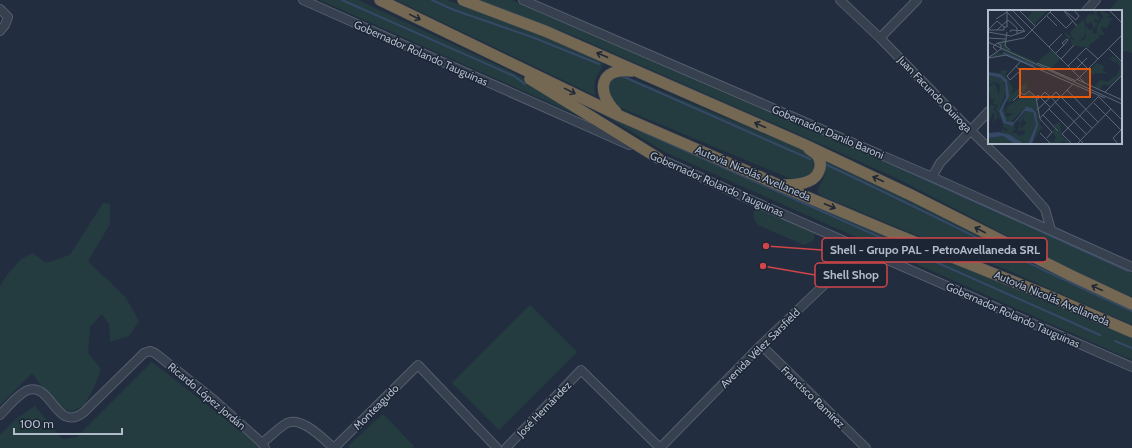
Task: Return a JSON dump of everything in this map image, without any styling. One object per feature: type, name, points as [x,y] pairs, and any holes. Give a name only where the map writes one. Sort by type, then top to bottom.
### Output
[{"type":"highway","name":"Autovía Nicolás Avellaneda","points":[[380,0],[620,116],[890,232],[1049,296],[1132,332]]},
{"type":"highway","points":[[463,0],[545,31],[803,144],[913,196],[1072,276],[1132,304]]},
{"type":"highway","points":[[482,50],[658,158]]},
{"type":"highway","points":[[620,116],[605,98],[603,87],[606,80],[611,74],[618,70],[643,73]]},
{"type":"highway","points":[[781,186],[800,184],[809,181],[815,177],[819,171],[820,164],[817,155],[803,144]]},
{"type":"street","name":"Gobernador Rolando Tauguinas","points":[[303,0],[753,201],[1132,367]]},
{"type":"street","name":"Gobernador Danilo Baroni","points":[[523,0],[932,177],[1132,267]]},
{"type":"street","name":"Juan Facundo Quiroga","points":[[840,0],[880,38],[1007,166],[1045,209],[1051,230]]},
{"type":"street","points":[[880,38],[917,0]]},
{"type":"street","points":[[1087,10],[1096,0]]},
{"type":"street","points":[[0,9],[8,17],[5,25],[0,31]]},
{"type":"street","points":[[932,177],[940,163],[988,112]]},
{"type":"street","name":"Avenida Vélez Sarsfield","points":[[660,448],[761,345],[847,263],[856,246]]},
{"type":"street","name":"Francisco Ramírez","points":[[761,345],[866,448]]},
{"type":"street","name":"Ricardo López Jordán","points":[[0,415],[22,393],[28,389],[35,389],[43,393],[62,415],[71,418],[78,417],[144,353],[150,351],[155,353],[214,400],[263,445]]},
{"type":"street","name":"Monteagudo","points":[[334,448],[418,365],[497,448]]},
{"type":"street","name":"José Hernández","points":[[506,448],[581,370],[660,448]]},
{"type":"street","points":[[263,445],[287,423],[295,422],[303,423],[334,448]]},
{"type":"green space","points":[[320,0],[358,0],[510,71],[633,140]]},
{"type":"green space","points":[[396,0],[447,0],[541,34],[600,61],[603,64],[594,86],[596,96]]},
{"type":"green space","points":[[478,0],[512,0],[856,149],[1132,273],[1132,297],[1082,275],[902,181],[832,149],[572,35]]},
{"type":"green space","points":[[1118,0],[1132,0],[1132,53],[1127,51],[1122,52],[1122,10],[1109,10]]},
{"type":"green space","points":[[625,76],[803,150],[811,157],[814,166],[813,173],[796,181],[614,105],[610,101],[608,85],[615,78]]},
{"type":"green space","points":[[584,103],[742,174],[1132,338],[1132,360],[665,152]]},
{"type":"green space","points":[[822,159],[900,195],[1028,261],[1132,310],[1132,325],[1007,270],[916,235],[822,196],[818,193],[818,191],[825,176]]},
{"type":"green space","points":[[103,203],[110,204],[110,224],[88,261],[126,298],[139,321],[129,336],[110,342],[109,324],[102,314],[90,327],[88,353],[101,369],[94,388],[84,405],[70,412],[53,402],[32,373],[0,405],[0,286],[7,275],[21,259],[33,253],[46,263],[70,255]]},
{"type":"green space","points":[[761,207],[813,230],[815,235],[813,241],[804,245],[758,225],[754,214],[755,210]]},
{"type":"green space","points":[[530,305],[577,352],[499,430],[452,383]]},
{"type":"green space","points":[[152,362],[260,446],[260,448],[0,448],[0,435],[16,419],[35,406],[62,439],[77,437]]},
{"type":"green space","points":[[383,414],[414,446],[412,448],[350,448],[348,446]]},
{"type":"waterway","points":[[342,0],[514,76],[525,84]]},
{"type":"waterway","points":[[432,0],[454,10],[532,37],[599,64]]},
{"type":"waterway","points":[[622,76],[810,159]]},
{"type":"waterway","points":[[639,130],[1100,335]]},
{"type":"waterway","points":[[827,165],[1055,276],[1132,311]]},
{"type":"waterway","points":[[894,165],[1128,271]]},
{"type":"waterway","points":[[1115,341],[1132,348]]},
{"type":"place","name":"Shell - Grupo PAL - PetroAvellaneda SRL","points":[[766,246]]},
{"type":"place","name":"Shell Shop","points":[[763,266]]}]
